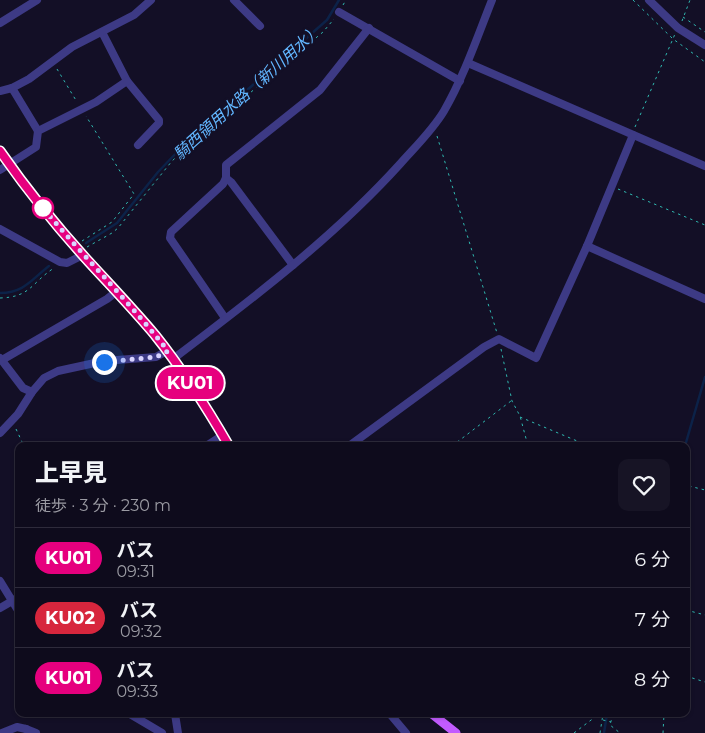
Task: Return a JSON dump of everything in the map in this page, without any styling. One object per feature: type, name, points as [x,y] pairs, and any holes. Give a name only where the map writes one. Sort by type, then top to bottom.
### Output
[{"type":"main road","points":[[0,151],[170,355],[227,442]]},
{"type":"main road","points":[[436,717],[456,733]]},
{"type":"street","points":[[0,23],[38,0]]},
{"type":"street","points":[[0,91],[12,88],[53,62],[72,47],[134,15],[151,0]]},
{"type":"street","points":[[234,0],[260,26]]},
{"type":"street","points":[[0,433],[18,414],[32,392],[44,378],[58,371],[104,362],[170,355],[225,318],[332,233],[374,192],[443,113],[460,81],[492,0]]},
{"type":"street","points":[[648,0],[678,28],[705,45]]},
{"type":"street","points":[[339,12],[460,81]]},
{"type":"street","points":[[225,318],[170,238],[171,232],[223,184],[226,178],[226,165],[320,90],[369,28]]},
{"type":"street","points":[[102,32],[127,81],[159,120],[159,123],[138,145]]},
{"type":"street","points":[[468,62],[705,166]]},
{"type":"street","points":[[38,131],[96,102],[127,81]]},
{"type":"street","points":[[0,170],[36,147],[38,131],[12,88]]},
{"type":"street","points":[[354,442],[484,347],[499,339],[536,358],[587,246],[632,135]]},
{"type":"street","points":[[226,178],[231,182],[293,265]]},
{"type":"street","points":[[0,229],[60,262],[67,263],[85,251]]},
{"type":"street","points":[[587,246],[705,299]]},
{"type":"street","points":[[32,392],[23,388],[1,359],[107,299],[116,292]]},
{"type":"street","points":[[212,442],[223,435]]},
{"type":"street","points":[[0,581],[15,606]]},
{"type":"street","points":[[0,608],[15,599]]},
{"type":"street","points":[[135,717],[162,733]]},
{"type":"street","points":[[175,717],[178,733]]},
{"type":"street","points":[[393,717],[406,733]]},
{"type":"street","points":[[2,733],[18,727],[36,733]]},
{"type":"path","points":[[85,251],[118,228],[172,161],[208,128],[323,32],[346,0]]},
{"type":"path","points":[[633,0],[673,39],[705,62]]},
{"type":"path","points":[[681,22],[690,0]]},
{"type":"path","points":[[683,17],[705,32]]},
{"type":"path","points":[[632,135],[676,34]]},
{"type":"path","points":[[53,62],[134,194],[112,222],[81,241]]},
{"type":"path","points":[[433,126],[499,339],[512,401],[520,416],[527,442]]},
{"type":"path","points":[[611,186],[705,225]]},
{"type":"path","points":[[0,298],[13,298],[26,293],[46,273],[57,266]]},
{"type":"path","points":[[457,442],[512,401]]},
{"type":"path","points":[[520,416],[580,442]]},
{"type":"path","points":[[12,420],[22,442]]},
{"type":"path","points":[[690,486],[705,490]]},
{"type":"path","points":[[690,611],[705,615]]},
{"type":"path","points":[[690,677],[705,682]]},
{"type":"path","points":[[574,733],[595,717]]},
{"type":"path","points":[[612,717],[610,725],[620,733]]},
{"type":"path","points":[[663,733],[664,717]]},
{"type":"path","points":[[600,733],[602,720],[610,721]]},
{"type":"waterway","name":"騎西領用水路（新川用水）","points":[[86,243],[117,223],[158,172],[181,148],[327,20],[339,0]]},
{"type":"waterway","name":"騎西領用水路（新川用水）","points":[[0,293],[22,288],[49,266]]},
{"type":"waterway","points":[[686,442],[705,377]]},
{"type":"waterway","points":[[604,733],[607,717]]},
{"type":"bus line","name":"KU01","points":[[0,151],[27,188],[88,262],[162,344],[208,410],[227,442]]},
{"type":"route","points":[[43,208],[38,202],[75,246],[88,262],[168,351],[156,357],[104,362]]}]
